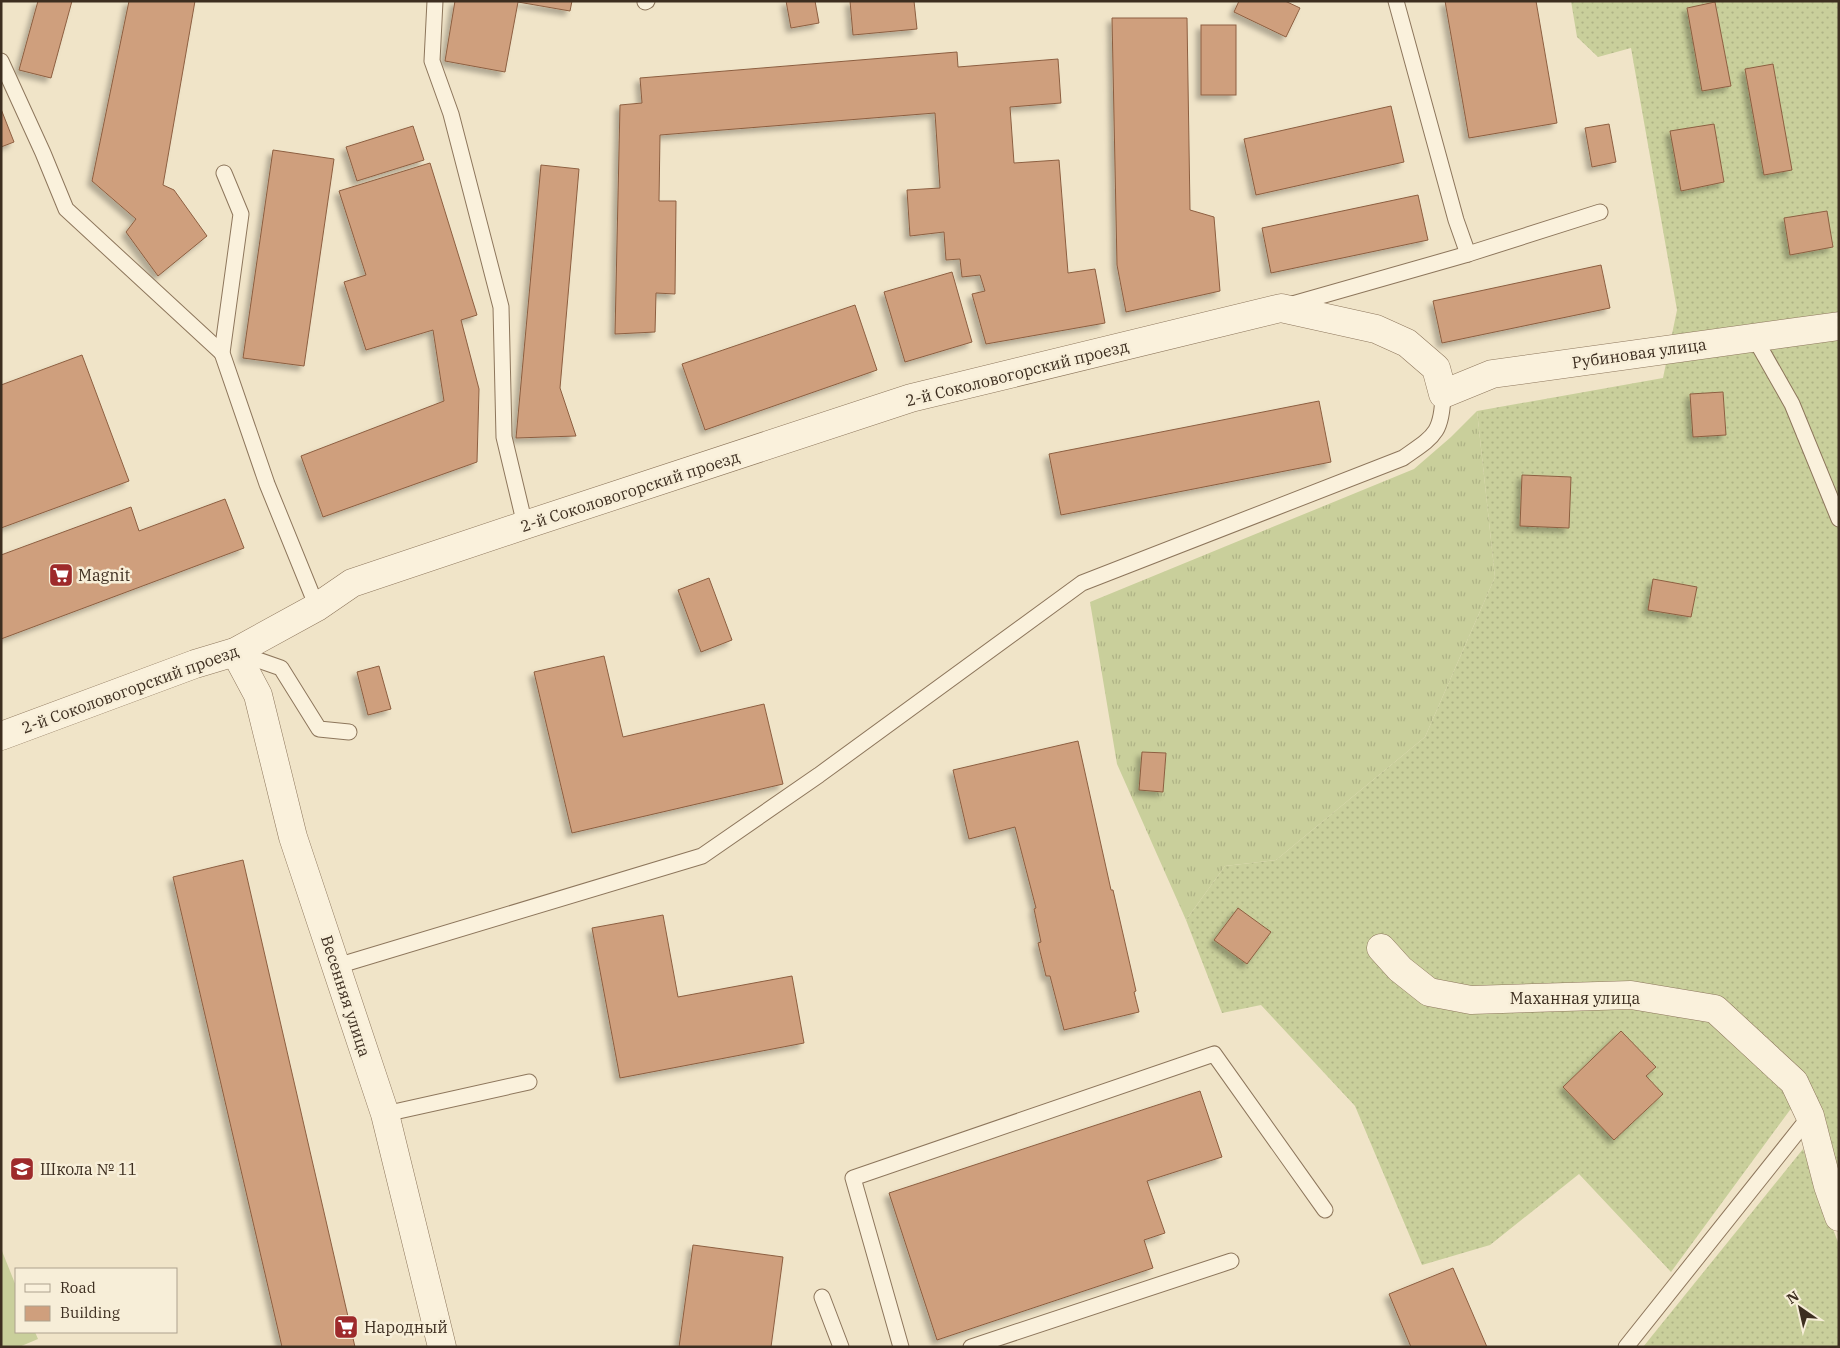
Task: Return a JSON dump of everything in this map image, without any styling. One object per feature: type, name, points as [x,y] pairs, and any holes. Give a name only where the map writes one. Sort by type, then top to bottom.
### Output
[{"type":"street","name":"2-й Соколовогорский проезд","points":[[1,736],[195,664],[235,652],[317,607],[352,583],[525,525],[911,398],[1281,308]]},
{"type":"street","points":[[1281,308],[1376,329],[1407,343],[1436,368],[1443,394]]},
{"type":"street","name":"Рубиновая улица","points":[[1443,394],[1492,374],[1839,326]]},
{"type":"street","name":"Весенняя улица","points":[[235,652],[258,695],[293,838],[385,1114],[442,1347]]},
{"type":"street","name":"Маханная улица","points":[[1381,948],[1400,968],[1429,992],[1472,1000],[1631,995],[1715,1008],[1794,1082],[1810,1116],[1828,1186],[1839,1217]]},
{"type":"lane","points":[[435,1],[432,61],[451,114],[501,307],[504,437],[525,525]]},
{"type":"lane","points":[[1396,1],[1456,220],[1468,254]]},
{"type":"lane","points":[[1,61],[43,153],[66,210],[222,353]]},
{"type":"lane","points":[[224,173],[240,214],[222,353],[267,484],[317,607]]},
{"type":"lane","points":[[1281,308],[1468,254],[1600,212]]},
{"type":"lane","points":[[1754,337],[1792,404],[1839,519]]},
{"type":"lane","points":[[337,966],[702,856],[819,775],[1082,583],[1403,458],[1434,436],[1443,417],[1443,394]]},
{"type":"lane","points":[[235,652],[281,668],[319,729],[349,732]]},
{"type":"lane","points":[[901,1347],[853,1178],[1214,1054],[1325,1210]]},
{"type":"lane","points":[[385,1114],[529,1082]]},
{"type":"lane","points":[[1626,1347],[1810,1116]]},
{"type":"lane","points":[[971,1347],[1231,1261]]},
{"type":"lane","points":[[822,1297],[841,1347]]},
{"type":"green space","points":[[1571,1],[1839,1],[1839,1177],[1820,1103],[1790,1110],[1671,1272],[1579,1174],[1490,1245],[1422,1265],[1355,1106],[1261,1005],[1222,1013],[1186,920],[1225,866],[1276,860],[1425,737],[1495,577],[1477,411],[1663,378],[1677,310],[1631,48],[1598,57],[1577,37]]},
{"type":"green space","points":[[1477,411],[1495,577],[1425,737],[1276,860],[1225,866],[1186,920],[1117,764],[1090,602],[1414,469],[1451,437]]},
{"type":"green space","points":[[1803,1149],[1839,1245],[1839,1347],[1643,1347]]},
{"type":"green space","points":[[2,1251],[15,1284],[15,1333],[35,1333],[38,1339],[19,1347],[1,1347]]},
{"type":"building","points":[[38,1],[72,1],[51,78],[19,70]]},
{"type":"building","points":[[129,1],[195,1],[163,185],[174,190],[207,236],[158,276],[126,232],[136,219],[92,181]]},
{"type":"building","points":[[455,1],[572,1],[570,11],[518,2],[505,72],[445,61]]},
{"type":"building","points":[[786,1],[815,1],[819,23],[791,28]]},
{"type":"building","points":[[850,1],[914,1],[917,29],[853,35]]},
{"type":"building","points":[[1239,1],[1285,1],[1300,8],[1286,37],[1234,12]]},
{"type":"building","points":[[1445,1],[1536,1],[1557,123],[1469,138]]},
{"type":"building","points":[[1715,2],[1731,86],[1702,91],[1687,8]]},
{"type":"building","points":[[1112,18],[1187,18],[1190,210],[1214,217],[1220,291],[1126,312],[1117,265]]},
{"type":"building","points":[[1201,25],[1236,25],[1236,95],[1201,95]]},
{"type":"building","points":[[957,52],[958,67],[1058,59],[1061,103],[1010,107],[1014,163],[1059,160],[1068,273],[1095,269],[1105,323],[986,344],[972,294],[985,291],[980,275],[962,277],[960,259],[946,260],[944,232],[910,236],[907,190],[940,188],[935,113],[660,135],[659,201],[676,201],[675,294],[656,293],[655,332],[615,334],[620,105],[642,103],[640,78]]},
{"type":"building","points":[[1773,64],[1792,170],[1764,175],[1745,69]]},
{"type":"building","points":[[1391,106],[1404,162],[1256,195],[1244,139]]},
{"type":"building","points":[[1,109],[14,142],[1,147]]},
{"type":"building","points":[[1609,124],[1616,162],[1592,167],[1585,128]]},
{"type":"building","points":[[1714,124],[1724,182],[1681,191],[1670,131]]},
{"type":"building","points":[[413,126],[424,160],[357,181],[346,147]]},
{"type":"building","points":[[273,150],[334,159],[304,366],[243,358]]},
{"type":"building","points":[[430,163],[477,315],[461,320],[479,389],[477,462],[323,517],[301,456],[444,401],[433,330],[366,350],[344,282],[366,275],[339,191]]},
{"type":"building","points":[[541,165],[579,169],[560,388],[576,436],[516,438]]},
{"type":"building","points":[[1418,195],[1428,240],[1271,273],[1262,228]]},
{"type":"building","points":[[1827,211],[1833,247],[1790,255],[1784,218]]},
{"type":"building","points":[[1601,265],[1610,308],[1442,343],[1433,301]]},
{"type":"building","points":[[952,272],[972,342],[905,362],[884,292]]},
{"type":"building","points":[[855,305],[877,370],[705,430],[682,364]]},
{"type":"building","points":[[82,355],[129,481],[1,528],[1,385]]},
{"type":"building","points":[[1723,392],[1726,435],[1693,437],[1690,394]]},
{"type":"building","points":[[1319,401],[1331,462],[1061,515],[1049,454]]},
{"type":"building","points":[[1522,475],[1571,477],[1569,528],[1520,526]]},
{"type":"building","points":[[225,499],[244,548],[1,639],[1,555],[131,507],[139,531]]},
{"type":"building","points":[[709,578],[732,640],[701,652],[678,590]]},
{"type":"building","points":[[1653,579],[1697,587],[1691,617],[1648,610]]},
{"type":"building","points":[[604,656],[623,737],[764,704],[783,784],[572,833],[534,672]]},
{"type":"building","points":[[379,666],[391,709],[368,715],[357,672]]},
{"type":"building","points":[[1078,741],[1111,890],[1113,890],[1136,991],[1134,992],[1139,1012],[1064,1030],[1050,976],[1046,976],[1038,943],[1041,942],[1034,909],[1036,908],[1015,827],[969,839],[953,770]]},
{"type":"building","points":[[1142,752],[1166,753],[1163,792],[1139,790]]},
{"type":"building","points":[[243,860],[355,1347],[282,1347],[173,877]]},
{"type":"building","points":[[1238,908],[1271,932],[1247,964],[1214,940]]},
{"type":"building","points":[[663,915],[678,997],[792,976],[804,1043],[620,1078],[592,928]]},
{"type":"building","points":[[1621,1031],[1656,1067],[1646,1076],[1663,1094],[1614,1140],[1563,1087]]},
{"type":"building","points":[[1200,1091],[1222,1157],[1147,1181],[1165,1233],[1144,1240],[1153,1268],[937,1340],[889,1193]]},
{"type":"building","points":[[693,1245],[783,1257],[771,1347],[679,1347]]},
{"type":"building","points":[[1453,1268],[1487,1347],[1411,1347],[1389,1294]]},
{"type":"place","name":"Magnit","points":[[61,575]]},
{"type":"place","name":"Школа № 11","points":[[22,1169]]},
{"type":"place","name":"Народный","points":[[346,1327]]}]
